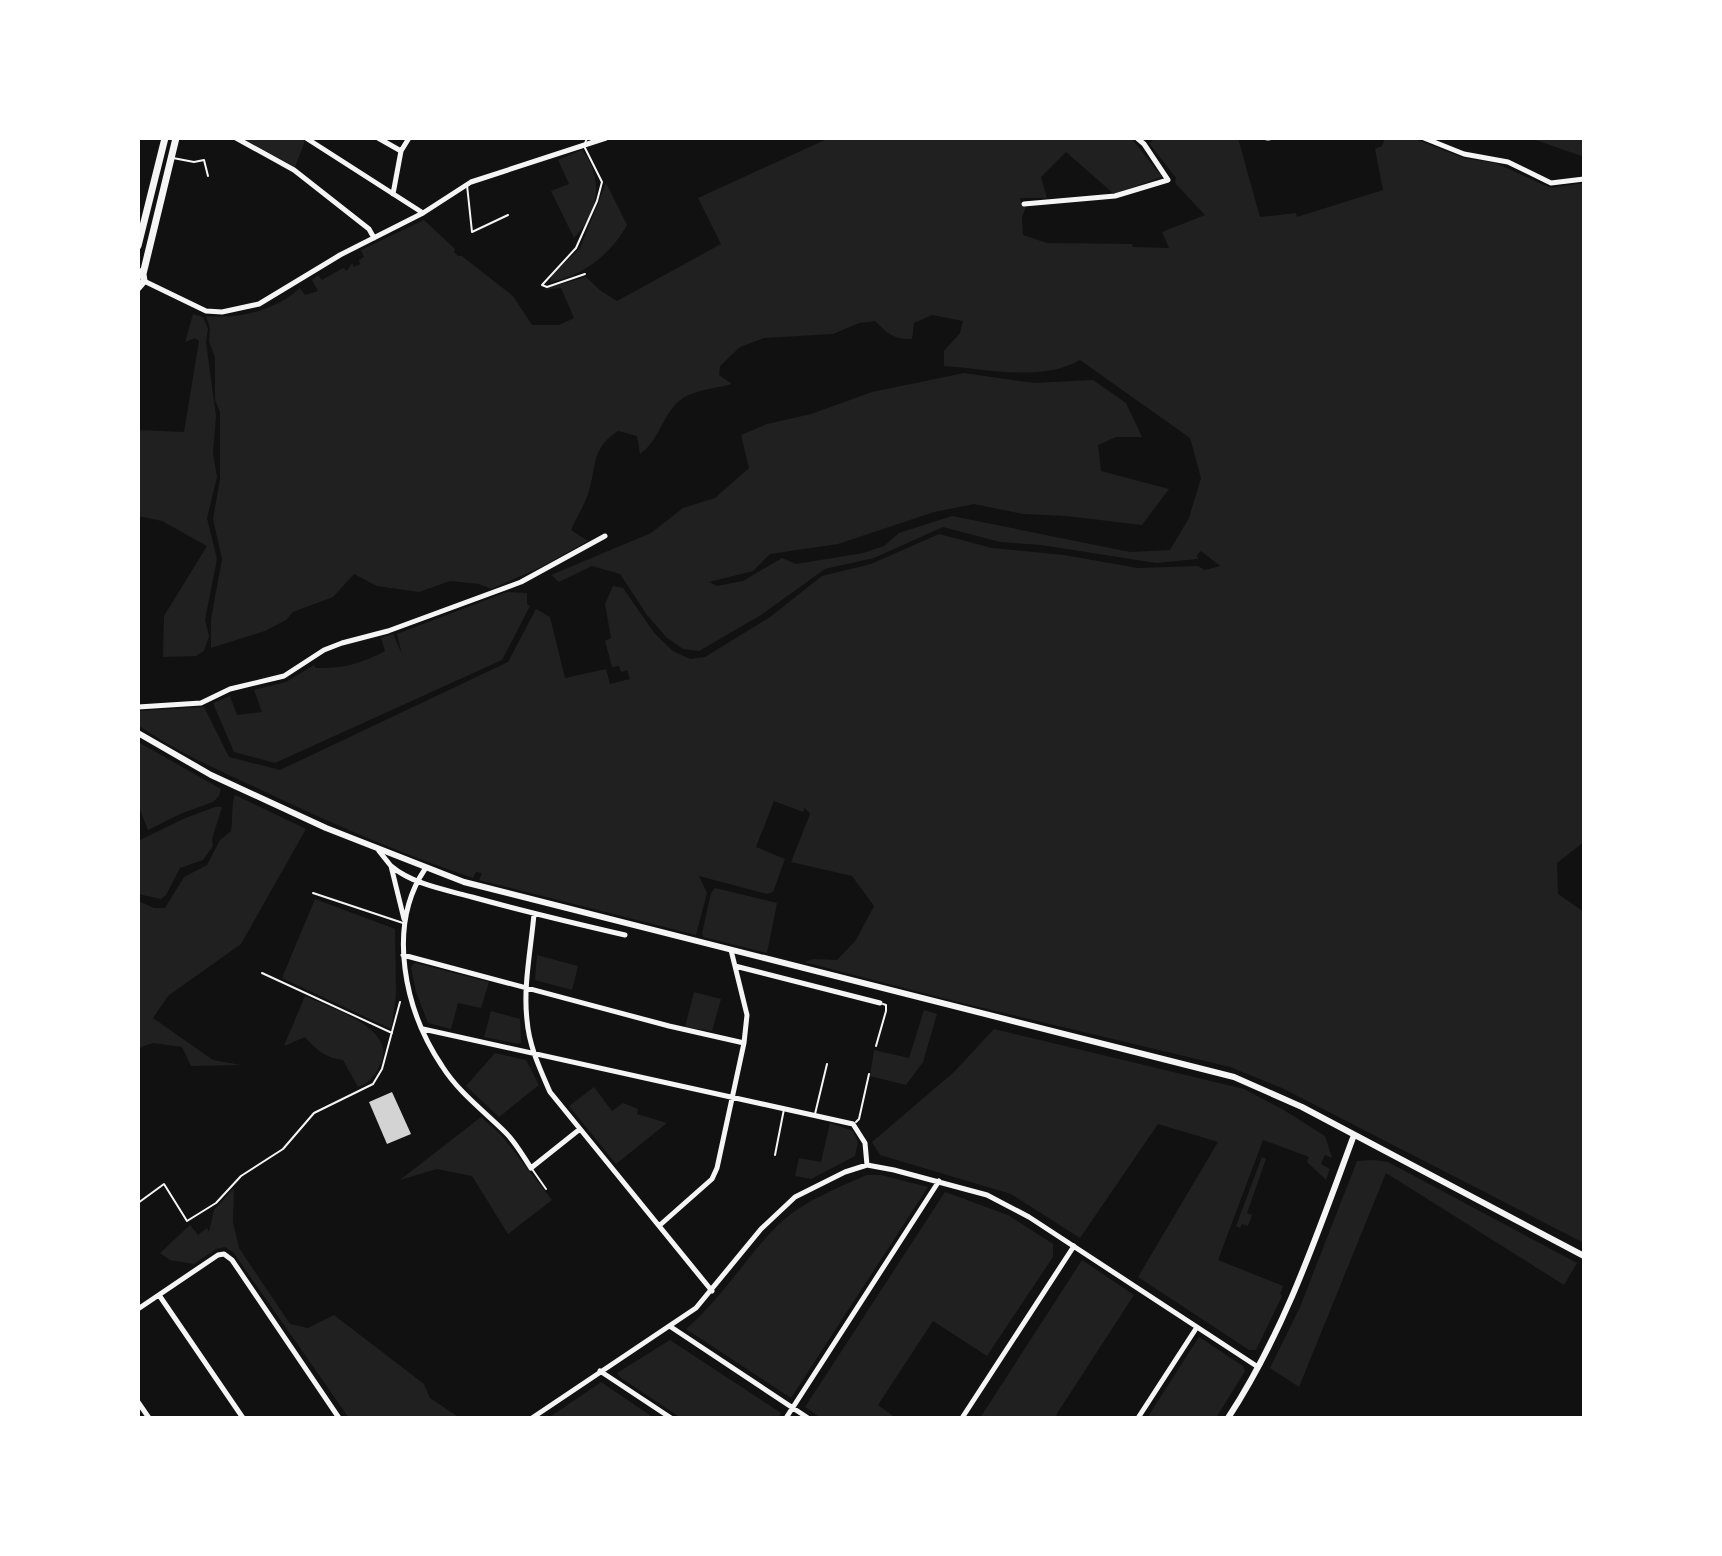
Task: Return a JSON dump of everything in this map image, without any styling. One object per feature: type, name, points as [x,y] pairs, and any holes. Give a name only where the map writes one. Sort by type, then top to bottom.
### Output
[{"type":"main road","points":[[138,246],[165,138]]},
{"type":"main road","points":[[140,283],[176,138]]},
{"type":"street","points":[[236,138],[294,170],[369,229],[374,238]]},
{"type":"street","points":[[306,138],[423,213]]},
{"type":"street","points":[[378,138],[401,151]]},
{"type":"street","points":[[393,194],[401,151],[409,138]]},
{"type":"street","points":[[140,283],[206,311],[245,308],[274,298],[340,255],[423,213],[467,184],[606,138]]},
{"type":"street","points":[[1024,204],[1115,196],[1168,180],[1137,138]]},
{"type":"street","points":[[1144,144],[1152,138]]},
{"type":"street","points":[[1424,138],[1464,154],[1508,162],[1551,183],[1584,179]]},
{"type":"street","points":[[138,707],[201,703],[230,689],[284,676],[324,650],[388,631],[521,582],[605,536]]},
{"type":"street","points":[[138,733],[211,775],[379,851],[464,882],[1234,1077],[1277,1095],[1584,1256]]},
{"type":"street","points":[[379,851],[401,875],[534,914],[625,935]]},
{"type":"street","points":[[391,866],[405,924]]},
{"type":"street","points":[[425,869],[411,893],[403,955],[409,989],[423,1029],[442,1066],[464,1094],[509,1136],[531,1168],[580,1129]]},
{"type":"street","points":[[534,914],[526,1020],[534,1055],[550,1092],[712,1291]]},
{"type":"street","points":[[660,1225],[712,1179],[744,1043],[747,1015],[731,950]]},
{"type":"street","points":[[403,955],[744,1043]]},
{"type":"street","points":[[734,966],[880,1003]]},
{"type":"street","points":[[423,1029],[853,1124],[865,1143],[867,1165]]},
{"type":"street","points":[[1228,1418],[1259,1368],[1293,1294],[1354,1135]]},
{"type":"street","points":[[532,1418],[696,1308],[761,1229],[795,1197],[867,1165],[987,1195],[1029,1217],[1259,1368]]},
{"type":"street","points":[[786,1418],[939,1181]]},
{"type":"street","points":[[962,1418],[1074,1246]]},
{"type":"street","points":[[138,1309],[224,1254],[232,1260],[339,1418]]},
{"type":"street","points":[[159,1295],[243,1418]]},
{"type":"street","points":[[671,1327],[808,1418]]},
{"type":"street","points":[[1138,1418],[1197,1327]]},
{"type":"street","points":[[600,1371],[671,1418]]},
{"type":"street","points":[[138,1402],[149,1418]]},
{"type":"lane","points":[[585,274],[547,287],[542,285],[576,248],[601,191],[602,182],[584,146],[587,138]]},
{"type":"lane","points":[[171,158],[194,162],[204,160],[208,176]]},
{"type":"lane","points":[[467,184],[472,232],[508,215]]},
{"type":"lane","points":[[313,893],[405,924]]},
{"type":"lane","points":[[876,1046],[886,1011],[886,1005],[880,1003]]},
{"type":"lane","points":[[815,1116],[827,1064]]},
{"type":"lane","points":[[853,1124],[859,1119],[869,1074]]},
{"type":"lane","points":[[775,1155],[784,1108]]},
{"type":"lane","points":[[531,1168],[546,1189]]},
{"type":"path","points":[[262,973],[393,1033]]},
{"type":"path","points":[[138,1203],[164,1184],[187,1221],[216,1203],[241,1176],[283,1149],[314,1113],[373,1084],[382,1069],[400,1002]]},
{"type":"shaded area","points":[[242,138],[301,138],[305,141],[295,167]]},
{"type":"shaded area","points":[[829,138],[1131,138],[1162,177],[1114,194],[1066,152],[1041,177],[1047,198],[1020,198],[1022,206],[1026,207],[1022,217],[1023,235],[1047,243],[1132,244],[1133,247],[1169,248],[1162,232],[1205,215],[1175,183],[1176,178],[1149,143],[1156,138],[1238,138],[1260,217],[1296,213],[1297,217],[1383,190],[1375,149],[1382,146],[1385,138],[1412,138],[1464,158],[1495,163],[1551,188],[1584,183],[1584,842],[1557,863],[1558,894],[1584,912],[1584,1243],[1282,1088],[1230,1067],[804,962],[837,960],[856,940],[874,906],[852,876],[791,862],[810,814],[805,808],[803,812],[774,801],[756,847],[785,859],[773,892],[767,894],[699,876],[707,893],[696,935],[479,880],[482,873],[476,872],[473,878],[418,858],[211,767],[138,725],[138,711],[204,707],[229,757],[280,770],[508,662],[536,609],[550,617],[565,678],[606,669],[610,684],[630,679],[627,670],[621,672],[619,666],[612,667],[605,641],[611,638],[605,604],[613,586],[623,588],[655,634],[673,651],[690,659],[705,657],[770,617],[822,576],[871,564],[939,534],[992,548],[1064,555],[1138,568],[1198,566],[1205,570],[1220,566],[1201,551],[1198,559],[1156,563],[1041,545],[1000,542],[943,527],[874,558],[825,569],[761,615],[699,651],[683,649],[667,638],[647,615],[620,574],[592,566],[559,582],[551,575],[651,533],[683,508],[715,498],[749,468],[741,435],[872,392],[964,373],[1034,383],[1093,380],[1126,403],[1142,437],[1116,437],[1098,445],[1101,471],[1169,489],[1142,525],[1023,514],[974,504],[934,512],[838,544],[770,554],[753,571],[709,582],[717,586],[743,581],[782,558],[796,564],[863,553],[884,546],[899,533],[952,516],[1130,552],[1170,550],[1189,518],[1201,478],[1190,438],[1080,360],[1049,371],[1032,372],[944,366],[944,351],[960,333],[963,321],[932,315],[914,323],[912,339],[891,335],[875,321],[859,323],[833,334],[764,338],[740,347],[720,366],[719,375],[732,384],[683,398],[640,454],[637,436],[618,431],[609,438],[596,459],[591,484],[571,530],[588,541],[541,567],[491,589],[479,584],[450,581],[419,592],[377,586],[354,574],[333,597],[293,612],[286,620],[265,631],[211,648],[211,619],[222,559],[213,519],[220,479],[220,412],[215,400],[215,357],[209,342],[210,328],[206,316],[256,312],[300,288],[305,295],[318,291],[312,280],[318,275],[322,280],[343,268],[347,271],[352,263],[354,267],[360,264],[359,260],[364,257],[361,250],[424,220],[455,249],[458,256],[513,296],[532,325],[559,325],[574,318],[561,288],[541,290],[586,277],[617,301],[721,244],[698,198]]},
{"type":"shaded area","points":[[1530,138],[1584,138],[1584,157]]},
{"type":"shaded area","points":[[582,150],[594,172],[596,196],[589,218],[574,238],[551,191],[569,184],[558,160]]},
{"type":"shaded area","points":[[606,183],[627,225],[613,245],[595,262],[573,275],[550,282],[552,275],[580,248]]},
{"type":"shaded area","points":[[193,314],[203,317],[208,329],[206,342],[216,416],[213,453],[217,477],[207,518],[217,559],[205,620],[209,636],[204,651],[196,656],[163,657],[164,616],[207,546],[162,521],[138,516],[138,430],[184,432],[199,341],[195,338],[185,342]]},
{"type":"shaded area","points":[[507,592],[527,593],[527,604],[530,606],[502,660],[275,763],[234,752],[213,703],[230,696],[237,715],[262,712],[254,690],[286,682],[314,665],[316,668],[335,667],[369,659],[385,651],[381,638],[393,634],[402,654],[397,634]]},
{"type":"shaded area","points":[[138,742],[221,789],[219,796],[213,802],[148,830],[138,805]]},
{"type":"shaded area","points":[[235,795],[306,829],[241,944],[168,996],[153,1018],[213,1060],[241,1065],[191,1066],[182,1047],[153,1043],[138,1048],[138,901],[154,908],[165,908],[184,877],[207,865],[220,840],[231,831]]},
{"type":"shaded area","points":[[215,807],[222,807],[212,839],[213,846],[203,860],[180,868],[161,899],[138,894],[138,841]]},
{"type":"shaded area","points":[[715,888],[777,903],[767,953],[703,937],[711,893]]},
{"type":"shaded area","points":[[315,899],[395,929],[396,996],[391,1029],[282,978]]},
{"type":"shaded area","points":[[537,955],[578,966],[572,990],[535,980]]},
{"type":"shaded area","points":[[415,963],[489,982],[481,1008],[458,1003],[451,1029],[428,1023],[416,992],[411,967]]},
{"type":"shaded area","points":[[694,992],[721,999],[712,1031],[685,1027]]},
{"type":"shaded area","points":[[305,996],[359,1021],[380,1040],[383,1052],[380,1065],[374,1076],[365,1083],[358,1087],[343,1060],[322,1053],[305,1037],[284,1046]]},
{"type":"shaded area","points":[[924,1010],[937,1014],[923,1062],[906,1085],[870,1076],[874,1050],[909,1058]]},
{"type":"shaded area","points":[[491,1011],[520,1019],[521,1043],[484,1037]]},
{"type":"shaded area","points":[[994,1029],[1244,1089],[1325,1136],[1332,1158],[1325,1155],[1321,1164],[1330,1169],[1326,1180],[1307,1162],[1309,1157],[1263,1140],[1218,1260],[1283,1286],[1282,1296],[1256,1350],[1249,1350],[1138,1277],[1218,1142],[1158,1124],[1080,1238],[1011,1194],[880,1155],[872,1142],[954,1072]]},
{"type":"shaded area","points":[[495,1053],[526,1060],[539,1085],[499,1117],[466,1086]]},
{"type":"shaded area","points":[[594,1087],[612,1111],[623,1103],[638,1109],[637,1114],[667,1123],[616,1164],[569,1106]]},
{"type":"shaded area","points":[[481,1117],[502,1136],[552,1200],[508,1234],[472,1176],[437,1169],[400,1180]]},
{"type":"shaded area","points":[[830,1123],[853,1131],[858,1142],[855,1156],[811,1179],[795,1176],[799,1158],[821,1162]]},
{"type":"shaded area","points":[[1262,1157],[1266,1159],[1247,1213],[1252,1215],[1248,1226],[1242,1224],[1240,1228],[1236,1226]]},
{"type":"shaded area","points":[[1357,1161],[1388,1162],[1577,1263],[1564,1285],[1386,1173],[1299,1387],[1270,1368],[1300,1307]]},
{"type":"shaded area","points":[[867,1175],[881,1175],[928,1187],[791,1398],[686,1329],[786,1218],[819,1197]]},
{"type":"shaded area","points":[[234,1188],[233,1222],[239,1248],[290,1324],[308,1328],[334,1315],[424,1384],[430,1398],[460,1418],[349,1418],[233,1252],[225,1247],[216,1249],[194,1264],[170,1260],[160,1253],[190,1225],[198,1235],[207,1228],[209,1232],[214,1210]]},
{"type":"shaded area","points":[[945,1192],[1008,1215],[1053,1244],[1053,1257],[987,1356],[933,1321],[878,1405],[896,1418],[821,1418],[805,1407]]},
{"type":"shaded area","points":[[1082,1260],[1134,1295],[1056,1415],[1060,1418],[980,1418]]},
{"type":"shaded area","points":[[1199,1337],[1243,1366],[1245,1371],[1216,1418],[1147,1418]]},
{"type":"shaded area","points":[[670,1340],[781,1413],[778,1418],[681,1418],[617,1373]]},
{"type":"shaded area","points":[[601,1382],[654,1418],[548,1418],[597,1385]]},
{"type":"building","points":[[392,1092],[411,1134],[387,1144],[369,1102]]}]
